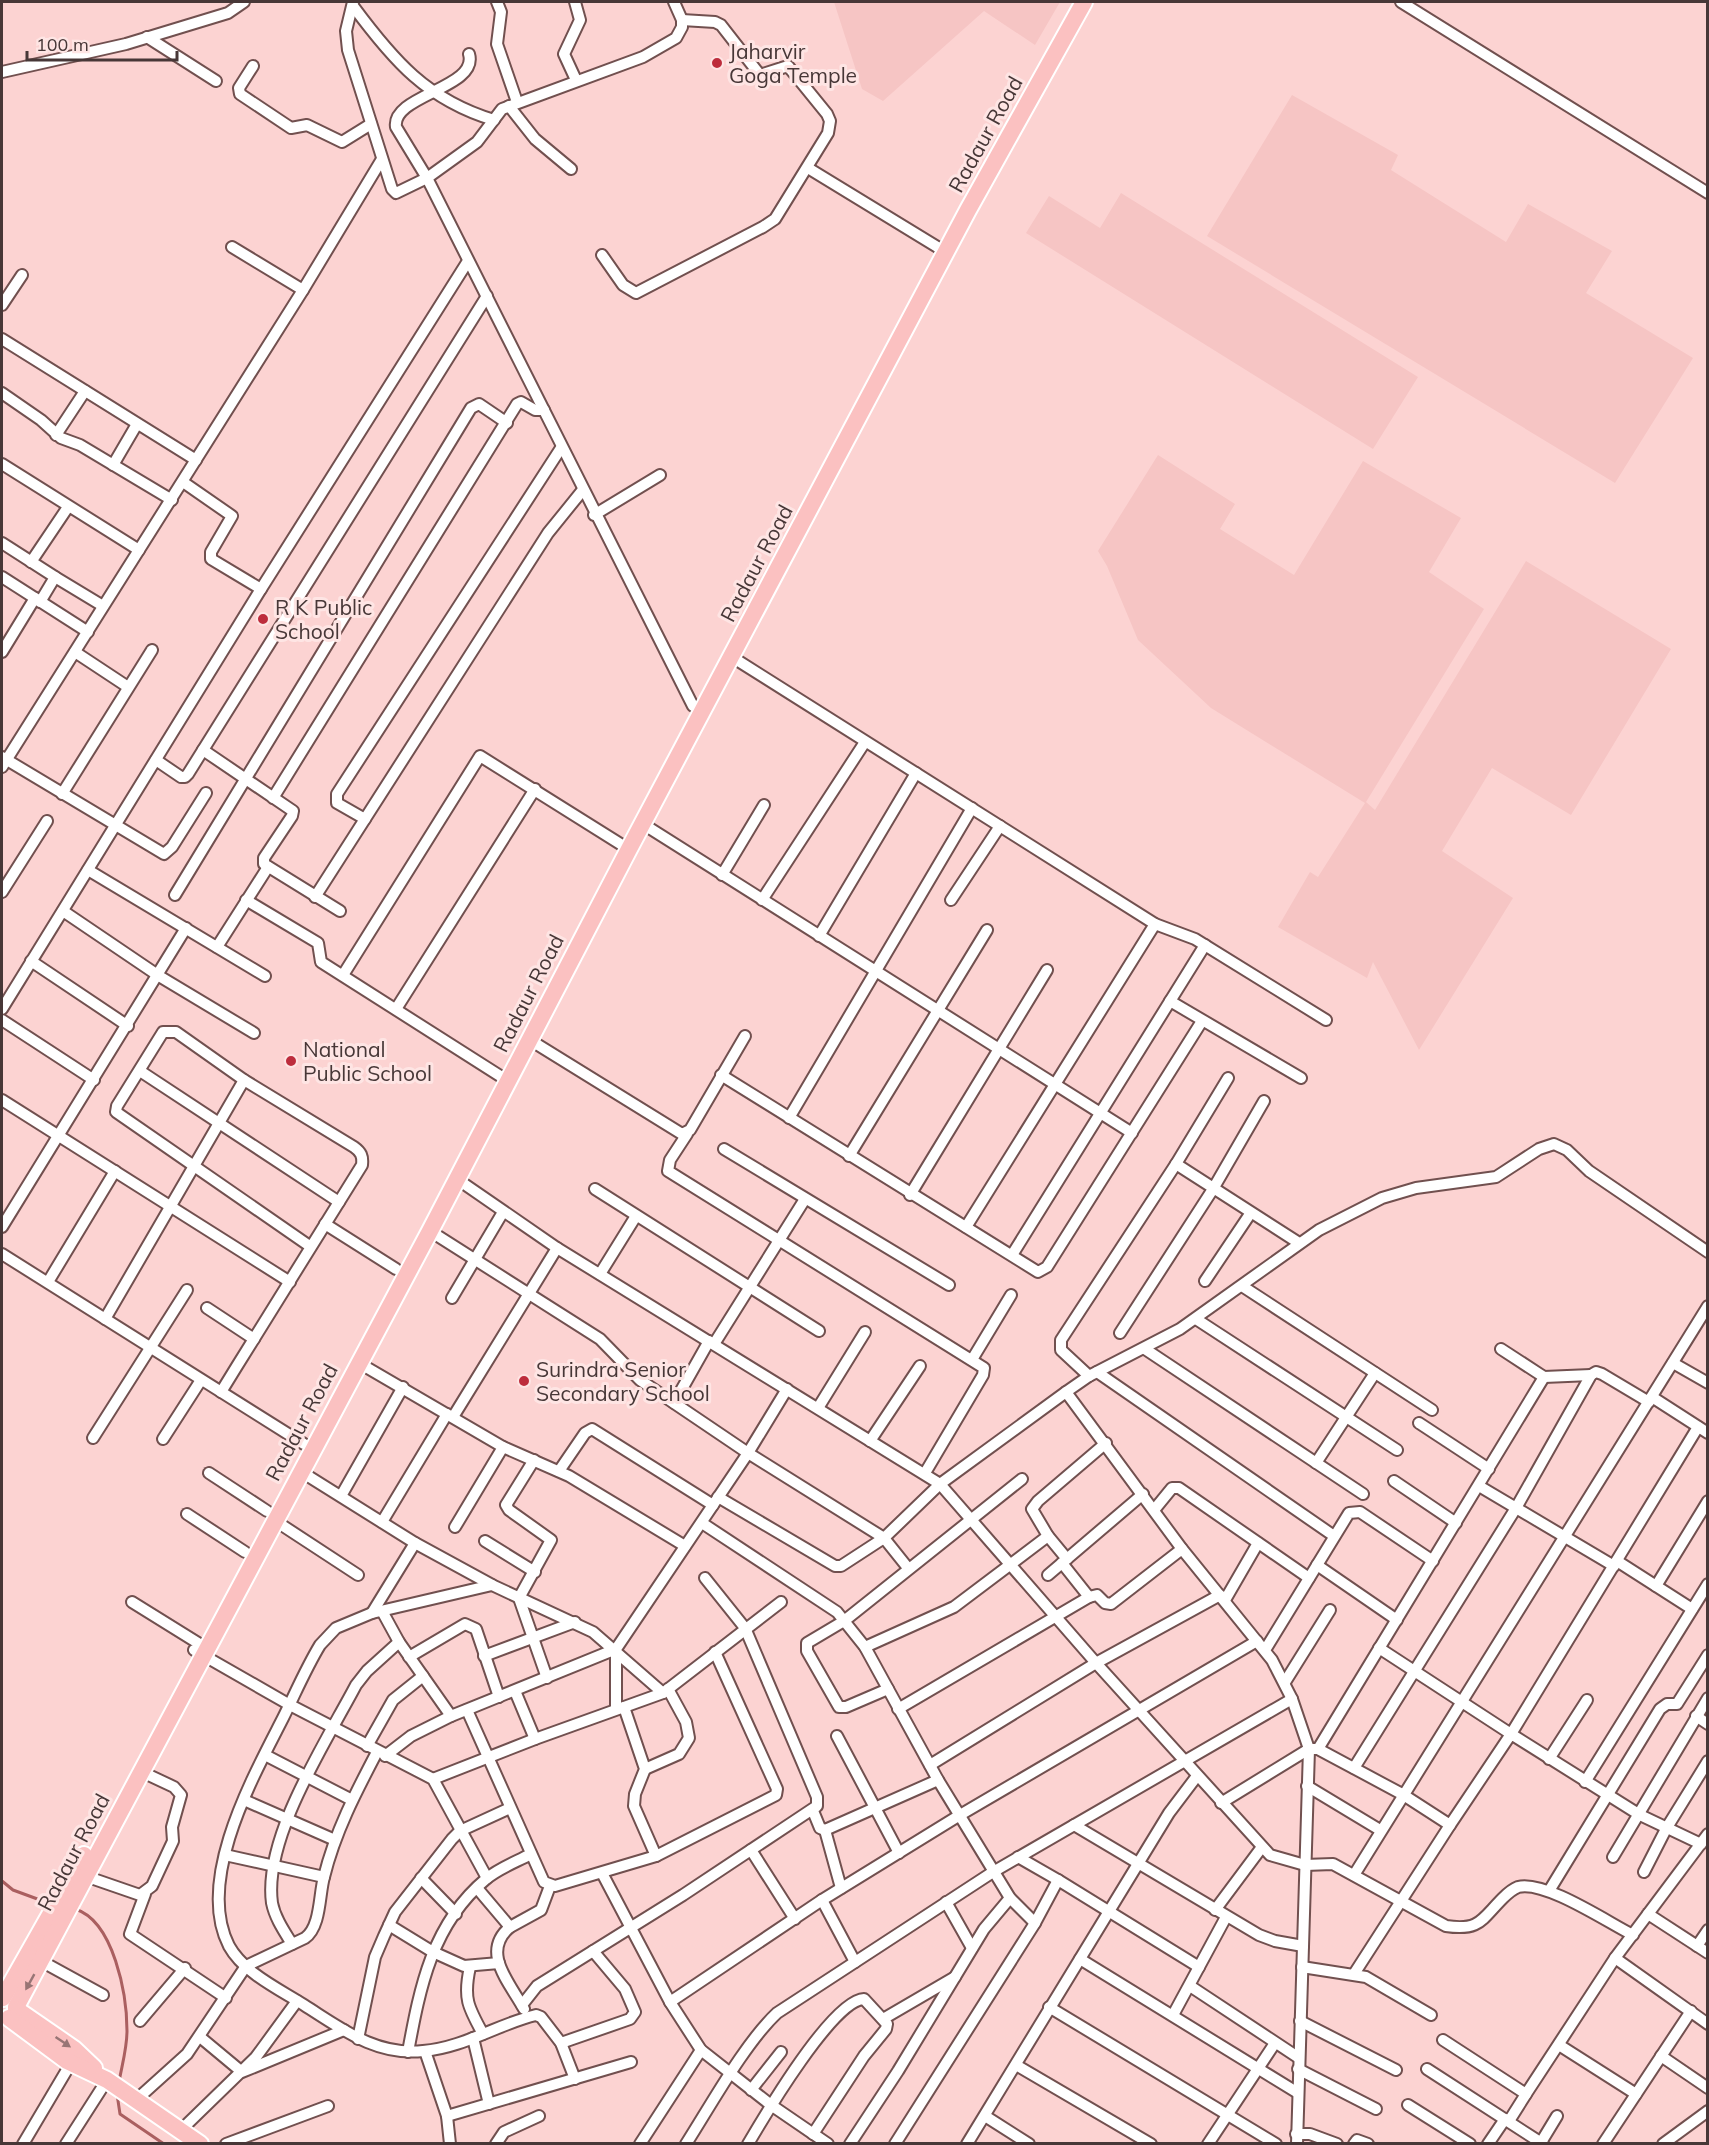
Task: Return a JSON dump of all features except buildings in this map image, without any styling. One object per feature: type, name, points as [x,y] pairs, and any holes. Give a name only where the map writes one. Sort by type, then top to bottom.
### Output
[{"type":"main road","name":"Radaur Road","points":[[69,1893],[85,1876],[140,1771],[245,1552],[300,1471],[430,1231],[693,705],[1072,2]]},
{"type":"main road","name":"Radaur Road","points":[[7,2012],[271,1515],[304,1443],[396,1269],[504,1079],[530,1040],[968,210],[1084,2]]},
{"type":"main road","name":"Radaur Road","points":[[7,2012],[41,1961],[57,1916]]},
{"type":"main road","points":[[7,2012],[70,2063],[106,2080],[200,2144]]},
{"type":"main road","points":[[7,2012],[74,2049],[106,2080]]},
{"type":"street","points":[[2,72],[147,38],[228,13],[243,2]]},
{"type":"street","points":[[498,2],[501,12],[497,44],[513,104],[536,139],[571,169]]},
{"type":"street","points":[[575,2],[580,20],[564,54],[576,80]]},
{"type":"street","points":[[353,4],[346,38],[393,192],[400,192],[427,178],[477,142],[502,109],[648,55],[676,38],[682,27],[682,20],[674,2]]},
{"type":"street","points":[[1401,2],[1707,193]]},
{"type":"street","points":[[353,4],[381,44],[416,81],[452,104],[494,120]]},
{"type":"street","points":[[602,255],[623,285],[633,293],[640,292],[763,228],[781,212],[828,133],[830,121],[791,68],[784,65],[760,75],[720,25],[715,22],[682,20]]},
{"type":"street","points":[[147,38],[216,81]]},
{"type":"street","points":[[469,54],[471,61],[469,68],[433,93],[404,108],[395,118],[396,127],[427,178],[544,410],[582,491],[693,705]]},
{"type":"street","points":[[253,66],[239,88],[240,94],[291,128],[307,125],[342,142],[371,124]]},
{"type":"street","points":[[206,793],[167,853],[164,854],[3,761],[172,500],[382,159]]},
{"type":"street","points":[[808,168],[939,248]]},
{"type":"street","points":[[232,246],[303,290]]},
{"type":"street","points":[[2,1009],[261,589],[468,261]]},
{"type":"street","points":[[2,305],[22,275]]},
{"type":"street","points":[[156,760],[185,777],[487,296]]},
{"type":"street","points":[[2,339],[196,460]]},
{"type":"street","points":[[56,435],[85,391]]},
{"type":"street","points":[[2,393],[41,420],[56,435],[172,500]]},
{"type":"street","points":[[273,798],[520,402],[535,410],[544,410]]},
{"type":"street","points":[[175,895],[471,408],[479,404],[507,423]]},
{"type":"street","points":[[113,465],[137,424]]},
{"type":"street","points":[[365,819],[337,802],[337,795],[561,448]]},
{"type":"street","points":[[2,464],[139,550]]},
{"type":"street","points":[[594,514],[660,475]]},
{"type":"street","points":[[183,482],[232,516],[211,552],[211,559],[261,589]]},
{"type":"street","points":[[315,897],[548,533],[582,491]]},
{"type":"street","points":[[31,562],[68,507]]},
{"type":"street","points":[[2,543],[103,606]]},
{"type":"street","points":[[2,577],[88,632]]},
{"type":"street","points":[[2,652],[55,577]]},
{"type":"street","points":[[62,794],[152,650]]},
{"type":"street","points":[[75,652],[128,687]]},
{"type":"street","points":[[732,657],[1155,924],[1186,934],[1326,1020]]},
{"type":"street","points":[[762,900],[865,742]]},
{"type":"street","points":[[203,750],[293,813],[264,858],[264,864],[340,911]]},
{"type":"street","points":[[343,975],[480,756],[622,845]]},
{"type":"street","points":[[819,936],[916,773]]},
{"type":"street","points":[[396,1009],[535,789]]},
{"type":"street","points":[[722,875],[764,805]]},
{"type":"street","points":[[789,1118],[972,808]]},
{"type":"street","points":[[2,892],[47,821]]},
{"type":"street","points":[[643,824],[819,936],[999,1046],[1132,1133]]},
{"type":"street","points":[[951,900],[1000,826]]},
{"type":"street","points":[[217,947],[268,867]]},
{"type":"street","points":[[88,870],[266,976]]},
{"type":"street","points":[[246,900],[318,943],[321,949],[319,960],[504,1079]]},
{"type":"street","points":[[63,911],[159,976],[254,1033]]},
{"type":"street","points":[[966,1227],[1155,924]]},
{"type":"street","points":[[2,1227],[159,976],[186,928]]},
{"type":"street","points":[[849,1156],[987,930]]},
{"type":"street","points":[[1012,1255],[1205,945]]},
{"type":"street","points":[[31,961],[128,1026]]},
{"type":"street","points":[[910,1195],[1047,970]]},
{"type":"street","points":[[1170,1001],[1301,1078]]},
{"type":"street","points":[[2,1020],[94,1080]]},
{"type":"street","points":[[721,1076],[910,1195],[1038,1272],[1043,1271],[1202,1021]]},
{"type":"street","points":[[220,1392],[363,1165],[362,1154],[244,1080],[172,1031],[163,1032],[117,1106],[116,1112],[311,1246]]},
{"type":"street","points":[[745,1036],[669,1160],[668,1171],[779,1242],[973,1358],[984,1368],[983,1375],[925,1473]]},
{"type":"street","points":[[530,1040],[676,1131],[687,1134]]},
{"type":"street","points":[[140,1071],[339,1202]]},
{"type":"street","points":[[1228,1078],[1176,1164],[1061,1340],[1061,1350],[1093,1374],[1334,1536]]},
{"type":"street","points":[[105,1319],[169,1204],[244,1080]]},
{"type":"street","points":[[2,1100],[290,1282]]},
{"type":"street","points":[[1120,1333],[1213,1189],[1264,1101]]},
{"type":"street","points":[[559,1471],[585,1433],[592,1428],[716,1501],[835,1566],[848,1562],[884,1538],[940,1484],[1066,1392],[1093,1374],[1144,1349],[1196,1319],[1299,1243],[1337,1219],[1382,1198],[1416,1188],[1496,1178],[1539,1149],[1554,1144],[1567,1149],[1589,1171],[1707,1252]]},
{"type":"street","points":[[724,1149],[949,1285]]},
{"type":"street","points":[[1176,1164],[1250,1214],[1299,1243]]},
{"type":"street","points":[[48,1282],[115,1171]]},
{"type":"street","points":[[457,1179],[557,1248],[940,1484],[1221,1803],[1262,1847],[1278,1858],[1305,1864],[1333,1864],[1400,1903],[1446,1926],[1465,1929],[1482,1922],[1517,1887],[1531,1886],[1548,1891],[1633,1935]]},
{"type":"street","points":[[595,1190],[819,1331]]},
{"type":"street","points":[[674,1403],[750,1288],[805,1199]]},
{"type":"street","points":[[452,1298],[503,1212]]},
{"type":"street","points":[[1204,1281],[1250,1214]]},
{"type":"street","points":[[600,1275],[636,1216]]},
{"type":"street","points":[[325,1224],[396,1269]]},
{"type":"street","points":[[430,1231],[607,1344],[632,1374],[674,1403],[748,1453],[884,1538],[908,1568]]},
{"type":"street","points":[[382,1522],[557,1248]]},
{"type":"street","points":[[2,1254],[304,1443]]},
{"type":"street","points":[[1242,1286],[1432,1410]]},
{"type":"street","points":[[93,1438],[187,1290]]},
{"type":"street","points":[[973,1358],[1011,1295]]},
{"type":"street","points":[[1354,1875],[1402,1794],[1651,1400],[1707,1306]]},
{"type":"street","points":[[207,1308],[254,1339]]},
{"type":"street","points":[[1196,1319],[1397,1449]]},
{"type":"street","points":[[1697,1323],[1707,1330]]},
{"type":"street","points":[[818,1408],[865,1332]]},
{"type":"street","points":[[1144,1349],[1363,1494]]},
{"type":"street","points":[[1354,1974],[1511,1734],[1615,1563],[1703,1430],[1602,1374],[1596,1372],[1591,1375],[1544,1377],[1501,1349]]},
{"type":"street","points":[[359,1363],[503,1447],[559,1471],[685,1546]]},
{"type":"street","points":[[1673,1363],[1707,1383]]},
{"type":"street","points":[[870,1441],[920,1366]]},
{"type":"street","points":[[1316,1463],[1375,1373]]},
{"type":"street","points":[[1354,1768],[1516,1508],[1591,1375]]},
{"type":"street","points":[[1337,2144],[1310,2134],[1297,2139],[1307,1786],[1313,1749],[1397,1620],[1544,1377]]},
{"type":"street","points":[[163,1439],[201,1380]]},
{"type":"street","points":[[341,1496],[403,1387]]},
{"type":"street","points":[[131,2097],[173,2067],[200,2037],[246,1966],[292,1944],[313,1930],[324,1877],[335,1840],[352,1800],[381,1754],[451,1716],[616,1649],[702,1523],[787,1389]]},
{"type":"street","points":[[1066,1392],[1106,1443],[1182,1549],[1261,1645],[1285,1682],[1313,1749],[1402,1794],[1450,1825]]},
{"type":"street","points":[[1419,1423],[1489,1469]]},
{"type":"street","points":[[1089,1597],[1033,1513],[1034,1504],[1106,1443]]},
{"type":"street","points":[[455,1527],[503,1447]]},
{"type":"street","points":[[534,1460],[506,1505],[509,1510],[551,1540],[519,1598],[547,1678]]},
{"type":"street","points":[[300,1471],[415,1543],[492,1585],[575,1622],[616,1649],[666,1691],[686,1722],[689,1738],[679,1754],[645,1769]]},
{"type":"street","points":[[209,1473],[358,1575]]},
{"type":"street","points":[[888,1689],[846,1707],[836,1704],[806,1647],[809,1640],[844,1621],[969,1518],[1022,1479]]},
{"type":"street","points":[[1394,1481],[1456,1523]]},
{"type":"street","points":[[1479,1486],[1656,1586],[1692,1609]]},
{"type":"street","points":[[1154,1510],[1172,1488],[1179,1488],[1309,1578]]},
{"type":"street","points":[[1048,1575],[1143,1494]]},
{"type":"street","points":[[1656,1586],[1707,1501]]},
{"type":"street","points":[[670,2002],[822,1900],[960,1815],[1141,1710],[1261,1645],[1309,1578],[1349,1513],[1356,1510],[1433,1561]]},
{"type":"street","points":[[187,1514],[245,1552]]},
{"type":"street","points":[[702,1523],[820,1600],[844,1621],[865,1647],[938,1780],[993,1872],[1010,1898],[1035,1923]]},
{"type":"street","points":[[865,1647],[954,1607],[1048,1536]]},
{"type":"street","points":[[485,1541],[535,1572]]},
{"type":"street","points":[[377,1612],[415,1543]]},
{"type":"street","points":[[930,1765],[1096,1663],[1222,1598],[1258,1543]]},
{"type":"street","points":[[898,1709],[1089,1597],[1097,1595],[1105,1603],[1111,1604],[1182,1549]]},
{"type":"street","points":[[1317,1565],[1397,1620]]},
{"type":"street","points":[[522,2006],[537,1986],[813,1811],[819,1802],[746,1628],[705,1578]]},
{"type":"street","points":[[1585,1782],[1707,1584]]},
{"type":"street","points":[[492,1585],[377,1612],[336,1628],[327,1635],[314,1655],[244,1800],[225,1855],[219,1900],[220,1917],[229,1945],[246,1966],[297,2001],[358,2039],[377,2048],[408,2052],[425,2051],[478,2036],[529,2017],[541,2017],[561,2043],[575,2079]]},
{"type":"street","points":[[132,1602],[198,1649],[290,1705],[433,1779],[487,1878]]},
{"type":"street","points":[[433,1779],[666,1691],[781,1602]]},
{"type":"street","points":[[1285,1682],[1330,1610]]},
{"type":"street","points":[[377,1612],[451,1716]]},
{"type":"street","points":[[484,1656],[575,1622]]},
{"type":"street","points":[[409,1657],[465,1624],[476,1629],[499,1698]]},
{"type":"street","points":[[292,1944],[274,1910],[272,1893],[275,1864],[286,1820],[360,1679],[399,1642]]},
{"type":"street","points":[[1378,1648],[1585,1782],[1666,1829],[1701,1844]]},
{"type":"street","points":[[616,1649],[620,1708],[645,1769],[635,1794],[634,1806],[656,1856]]},
{"type":"street","points":[[467,1710],[544,1882],[550,1886],[656,1856],[774,1797],[777,1792],[716,1652]]},
{"type":"street","points":[[1548,1891],[1609,1796],[1660,1709],[1667,1704],[1677,1704],[1707,1655]]},
{"type":"street","points":[[367,1746],[393,1700],[423,1676]]},
{"type":"street","points":[[515,1691],[535,1739]]},
{"type":"street","points":[[1613,1857],[1640,1815],[1707,1698]]},
{"type":"street","points":[[686,2144],[731,2074],[771,2019],[993,1872],[1292,1699]]},
{"type":"street","points":[[1549,1759],[1587,1700]]},
{"type":"street","points":[[1696,1716],[1707,1724]]},
{"type":"street","points":[[837,1736],[899,1853]]},
{"type":"street","points":[[1221,1803],[1313,1749]]},
{"type":"street","points":[[265,1755],[352,1800]]},
{"type":"street","points":[[1644,1872],[1666,1829],[1707,1761]]},
{"type":"street","points":[[140,1771],[174,1787],[181,1795],[172,1827],[173,1841],[152,1886],[145,1894],[130,1934],[185,1968],[226,1998]]},
{"type":"street","points":[[967,2144],[1169,1813],[1197,1776]]},
{"type":"street","points":[[825,1830],[938,1780]]},
{"type":"street","points":[[1307,1786],[1380,1830]]},
{"type":"street","points":[[244,1800],[335,1840]]},
{"type":"street","points":[[358,2039],[375,1957],[395,1912],[460,1831],[510,1808]]},
{"type":"street","points":[[813,1811],[820,1828],[825,1830],[841,1888]]},
{"type":"street","points":[[1074,1825],[1267,1940],[1303,1946]]},
{"type":"street","points":[[1488,2144],[1527,2094],[1615,1958],[1707,1834]]},
{"type":"street","points":[[1215,1910],[1262,1847]]},
{"type":"street","points":[[751,1850],[795,1919]]},
{"type":"street","points":[[408,2052],[420,1987],[433,1952],[456,1914],[487,1878],[531,1854]]},
{"type":"street","points":[[225,1855],[275,1864],[324,1877]]},
{"type":"street","points":[[1018,1857],[1199,1967]]},
{"type":"street","points":[[602,1873],[670,2002],[700,2050],[771,2105],[828,2144]]},
{"type":"street","points":[[85,1876],[132,1893],[145,1894]]},
{"type":"street","points":[[421,1878],[456,1914]]},
{"type":"street","points":[[895,2144],[1035,1923],[1059,1880]]},
{"type":"street","points":[[529,2017],[499,1963],[495,1951],[499,1940],[510,1928],[541,1910],[550,1886]]},
{"type":"street","points":[[477,1888],[510,1928]]},
{"type":"street","points":[[850,2144],[972,1948],[1010,1898]]},
{"type":"street","points":[[822,1900],[855,1962]]},
{"type":"street","points":[[946,1902],[972,1948]]},
{"type":"street","points":[[1648,1914],[1707,1953]]},
{"type":"street","points":[[1173,2015],[1226,1917]]},
{"type":"street","points":[[389,1925],[433,1952],[470,1966],[499,1963]]},
{"type":"street","points":[[1697,1946],[1707,1930]]},
{"type":"street","points":[[561,2043],[630,2019],[635,2012],[625,1989],[593,1951]]},
{"type":"street","points":[[1615,1958],[1707,2024]]},
{"type":"street","points":[[1080,1959],[1298,2093]]},
{"type":"street","points":[[41,1961],[103,1995]]},
{"type":"street","points":[[470,1966],[465,1988],[478,2036],[489,2104]]},
{"type":"street","points":[[1302,1967],[1354,1974],[1374,1980],[1431,2014]]},
{"type":"street","points":[[140,2021],[185,1968]]},
{"type":"street","points":[[883,2019],[956,1976]]},
{"type":"street","points":[[1190,1986],[1275,2043],[1298,2063],[1376,2109]]},
{"type":"street","points":[[748,2144],[771,2105],[824,2029],[850,2006],[864,1999],[883,2019],[886,2029],[864,2056],[813,2134]]},
{"type":"street","points":[[181,2130],[242,2072],[267,2044],[297,2001]]},
{"type":"street","points":[[1049,2007],[1276,2144]]},
{"type":"street","points":[[1603,2144],[1691,2011]]},
{"type":"street","points":[[1300,2021],[1396,2070]]},
{"type":"street","points":[[242,2072],[344,2030]]},
{"type":"street","points":[[200,2037],[242,2072]]},
{"type":"street","points":[[1443,2040],[1527,2094]]},
{"type":"street","points":[[1208,2144],[1275,2043]]},
{"type":"street","points":[[1559,2044],[1636,2094]]},
{"type":"street","points":[[640,2144],[700,2050]]},
{"type":"street","points":[[425,2051],[447,2116],[450,2144]]},
{"type":"street","points":[[751,2090],[781,2052]]},
{"type":"street","points":[[1662,2056],[1707,2088]]},
{"type":"street","points":[[447,2116],[631,2062]]},
{"type":"street","points":[[23,2144],[70,2063]]},
{"type":"street","points":[[1016,2065],[1151,2144]]},
{"type":"street","points":[[1427,2069],[1541,2143],[1557,2115]]},
{"type":"street","points":[[70,2142],[106,2080]]},
{"type":"street","points":[[226,2144],[328,2106]]},
{"type":"street","points":[[1408,2106],[1470,2144]]},
{"type":"street","points":[[1663,2144],[1707,2111]]},
{"type":"street","points":[[496,2144],[504,2132],[539,2115]]},
{"type":"street","points":[[985,2116],[1029,2144]]},
{"type":"street","points":[[1354,2144],[1364,2140],[1368,2144]]},
{"type":"shaded area","points":[[834,2],[1060,2],[1035,45],[984,11],[883,101],[862,89]]},
{"type":"shaded area","points":[[1292,95],[1398,155],[1391,170],[1506,242],[1528,204],[1612,251],[1586,293],[1693,358],[1615,483],[1207,236]]},
{"type":"shaded area","points":[[1121,193],[1418,377],[1373,449],[1026,233],[1049,196],[1100,228]]},
{"type":"shaded area","points":[[1158,455],[1235,504],[1220,529],[1294,575],[1363,461],[1461,518],[1429,572],[1484,609],[1366,802],[1375,810],[1526,561],[1671,649],[1571,815],[1492,768],[1442,851],[1513,898],[1419,1050],[1373,962],[1367,978],[1278,927],[1310,872],[1318,877],[1365,803],[1211,708],[1138,640],[1107,566],[1098,551]]},
{"type":"waterway","points":[[2,1881],[13,1890],[51,1904]]},
{"type":"waterway","points":[[75,1909],[88,1916],[100,1928],[109,1943],[121,1980],[127,2031],[119,2082]]},
{"type":"waterway","points":[[117,2094],[120,2114],[164,2144]]},
{"type":"place","name":"Jaharvir Goga Temple","points":[[717,63]]},
{"type":"place","name":"R K Public School","points":[[263,619]]},
{"type":"place","name":"National Public School","points":[[291,1061]]},
{"type":"place","name":"Surindra Senior Secondary School","points":[[524,1381]]}]
